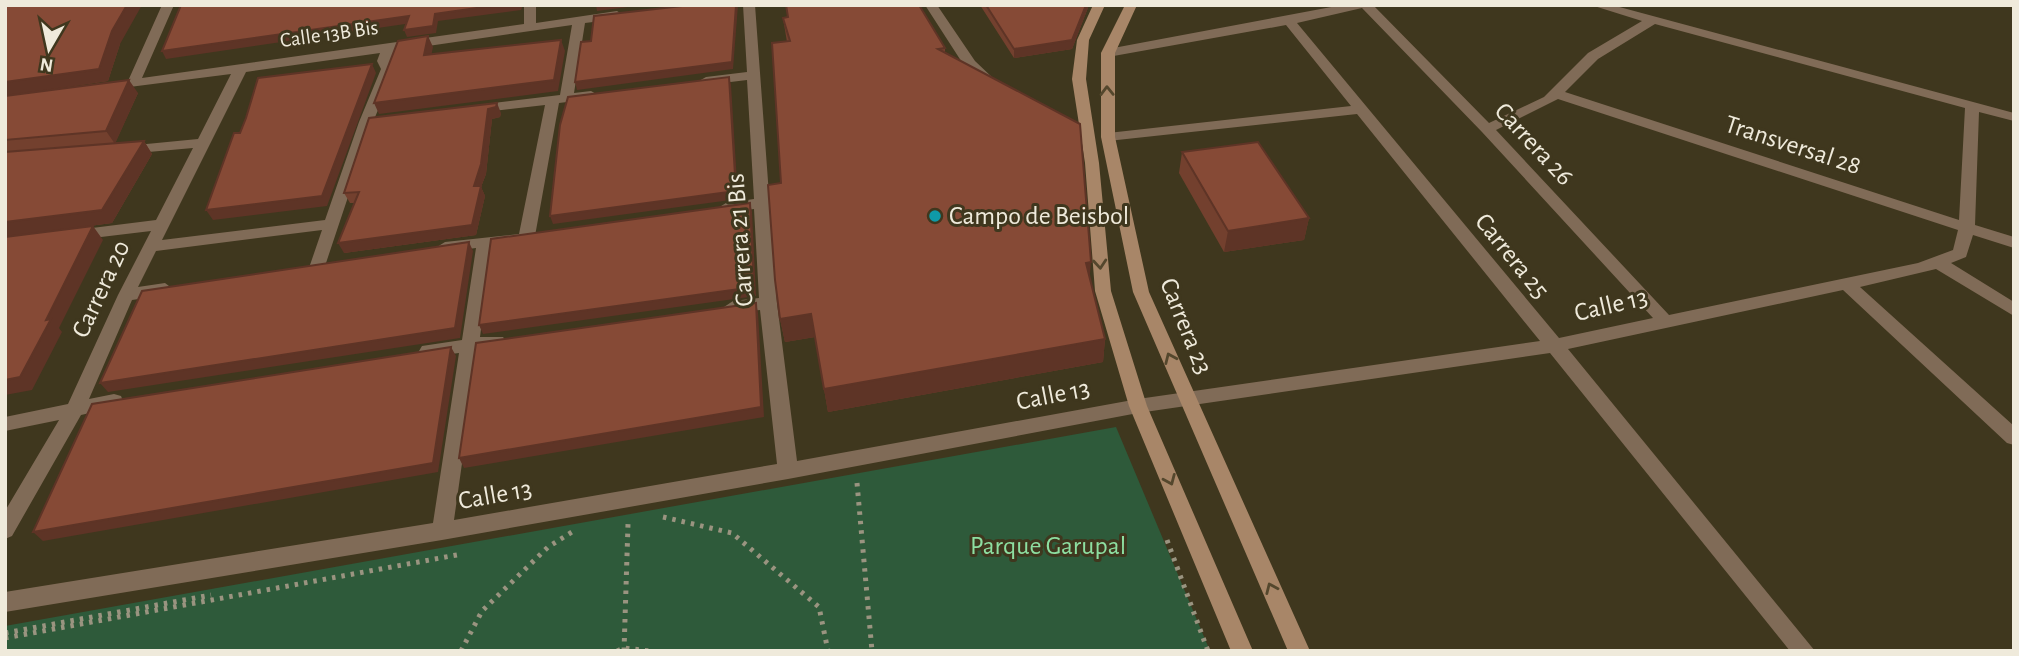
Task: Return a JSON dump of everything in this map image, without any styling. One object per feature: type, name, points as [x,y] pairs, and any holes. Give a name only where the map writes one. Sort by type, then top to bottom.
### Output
[{"type":"main road","points":[[1099,5],[1083,40],[1079,79],[1079,128],[1092,163],[1103,291],[1139,405],[1242,651]]},
{"type":"main road","name":"Carrera 23","points":[[1131,5],[1108,53],[1108,137],[1141,292],[1299,651]]},
{"type":"street","points":[[133,84],[168,5]]},
{"type":"street","points":[[530,5],[530,26]]},
{"type":"street","name":"Carrera 21 Bis","points":[[749,5],[768,303],[788,471]]},
{"type":"street","points":[[931,5],[970,64],[988,82],[1004,90]]},
{"type":"street","points":[[1108,53],[1289,21],[1360,5]]},
{"type":"street","name":"Carrera 26","points":[[1366,5],[1487,129],[1664,320]]},
{"type":"street","points":[[1597,5],[2014,117]]},
{"type":"street","name":"Calle 13B Bis","points":[[94,90],[631,13]]},
{"type":"street","points":[[422,250],[534,235],[559,99],[579,19]]},
{"type":"street","points":[[1487,129],[1539,107],[1557,94],[1593,56],[1653,20]]},
{"type":"street","name":"Carrera 25","points":[[1289,21],[1804,651]]},
{"type":"street","points":[[318,265],[330,224],[373,121],[388,69],[384,61],[389,46]]},
{"type":"street","name":"Carrera 20","points":[[5,530],[76,407],[149,247],[241,68]]},
{"type":"street","points":[[688,83],[755,75]]},
{"type":"street","points":[[463,110],[603,94]]},
{"type":"street","name":"Transversal 28","points":[[1557,94],[2014,243]]},
{"type":"street","name":"Calle 13","points":[[5,602],[788,471],[1139,405],[1189,400],[1552,346],[1664,320],[1922,268],[1960,253],[1967,227],[1972,105]]},
{"type":"street","points":[[1108,137],[1360,109]]},
{"type":"street","points":[[111,151],[203,144]]},
{"type":"street","points":[[706,211],[761,203]]},
{"type":"street","points":[[58,237],[163,224]]},
{"type":"street","points":[[149,247],[330,224]]},
{"type":"street","points":[[442,531],[485,241]]},
{"type":"street","points":[[1937,262],[2014,310]]},
{"type":"street","points":[[1846,284],[2014,438]]},
{"type":"street","points":[[126,295],[181,286]]},
{"type":"street","points":[[713,310],[768,303]]},
{"type":"street","points":[[415,354],[510,339]]},
{"type":"street","points":[[5,424],[38,419],[76,407],[131,399]]},
{"type":"path","points":[[843,485],[868,481]]},
{"type":"path","points":[[857,483],[872,651]]},
{"type":"path","points":[[655,518],[679,515]]},
{"type":"path","points":[[666,517],[732,533],[819,607],[828,651]]},
{"type":"path","points":[[624,649],[630,522]]},
{"type":"path","points":[[617,524],[640,522]]},
{"type":"path","points":[[461,651],[482,611],[548,547],[580,530]]},
{"type":"path","points":[[1164,533],[1209,651]]},
{"type":"path","points":[[542,540],[568,535]]},
{"type":"path","points":[[5,638],[477,551]]},
{"type":"path","points":[[617,651],[650,651]]},
{"type":"green space","name":"Parque Garupal","points":[[1116,427],[1210,651],[5,651],[5,626]]},
{"type":"building","points":[[5,5],[127,5],[112,31],[99,69],[5,82]]},
{"type":"building","points":[[181,5],[498,5],[435,14],[433,26],[404,30],[409,16],[162,51]]},
{"type":"building","points":[[691,5],[736,5],[732,62],[575,82],[581,42],[591,41],[594,16]]},
{"type":"building","name":"Campo de Beisbol","points":[[786,5],[919,5],[945,48],[938,49],[1080,124],[1091,262],[1086,263],[1105,339],[824,389],[811,314],[780,319],[775,280],[768,185],[781,183],[772,43],[790,41],[783,18],[788,17]]},
{"type":"building","points":[[986,5],[1086,5],[1072,40],[1014,49]]},
{"type":"building","points":[[428,36],[424,55],[561,40],[554,80],[374,103],[398,41]]},
{"type":"building","points":[[372,64],[322,196],[206,210],[234,133],[240,133],[246,118],[258,78]]},
{"type":"building","points":[[729,77],[736,191],[550,216],[560,125],[568,97]]},
{"type":"building","points":[[129,80],[106,131],[5,140],[5,96]]},
{"type":"building","points":[[497,103],[496,107],[488,109],[481,164],[474,186],[481,186],[472,225],[338,243],[359,192],[344,193],[369,118]]},
{"type":"building","points":[[144,141],[102,210],[5,222],[5,152]]},
{"type":"building","points":[[1258,142],[1309,218],[1228,231],[1182,152]]},
{"type":"building","points":[[750,203],[754,287],[479,325],[491,239]]},
{"type":"building","points":[[93,226],[46,320],[51,319],[20,377],[5,380],[5,237]]},
{"type":"building","points":[[469,242],[455,328],[100,383],[142,291]]},
{"type":"building","points":[[756,303],[761,407],[459,458],[476,343]]},
{"type":"building","points":[[451,347],[433,463],[33,532],[92,404]]},
{"type":"place","name":"Campo de Beisbol","points":[[935,216]]}]
